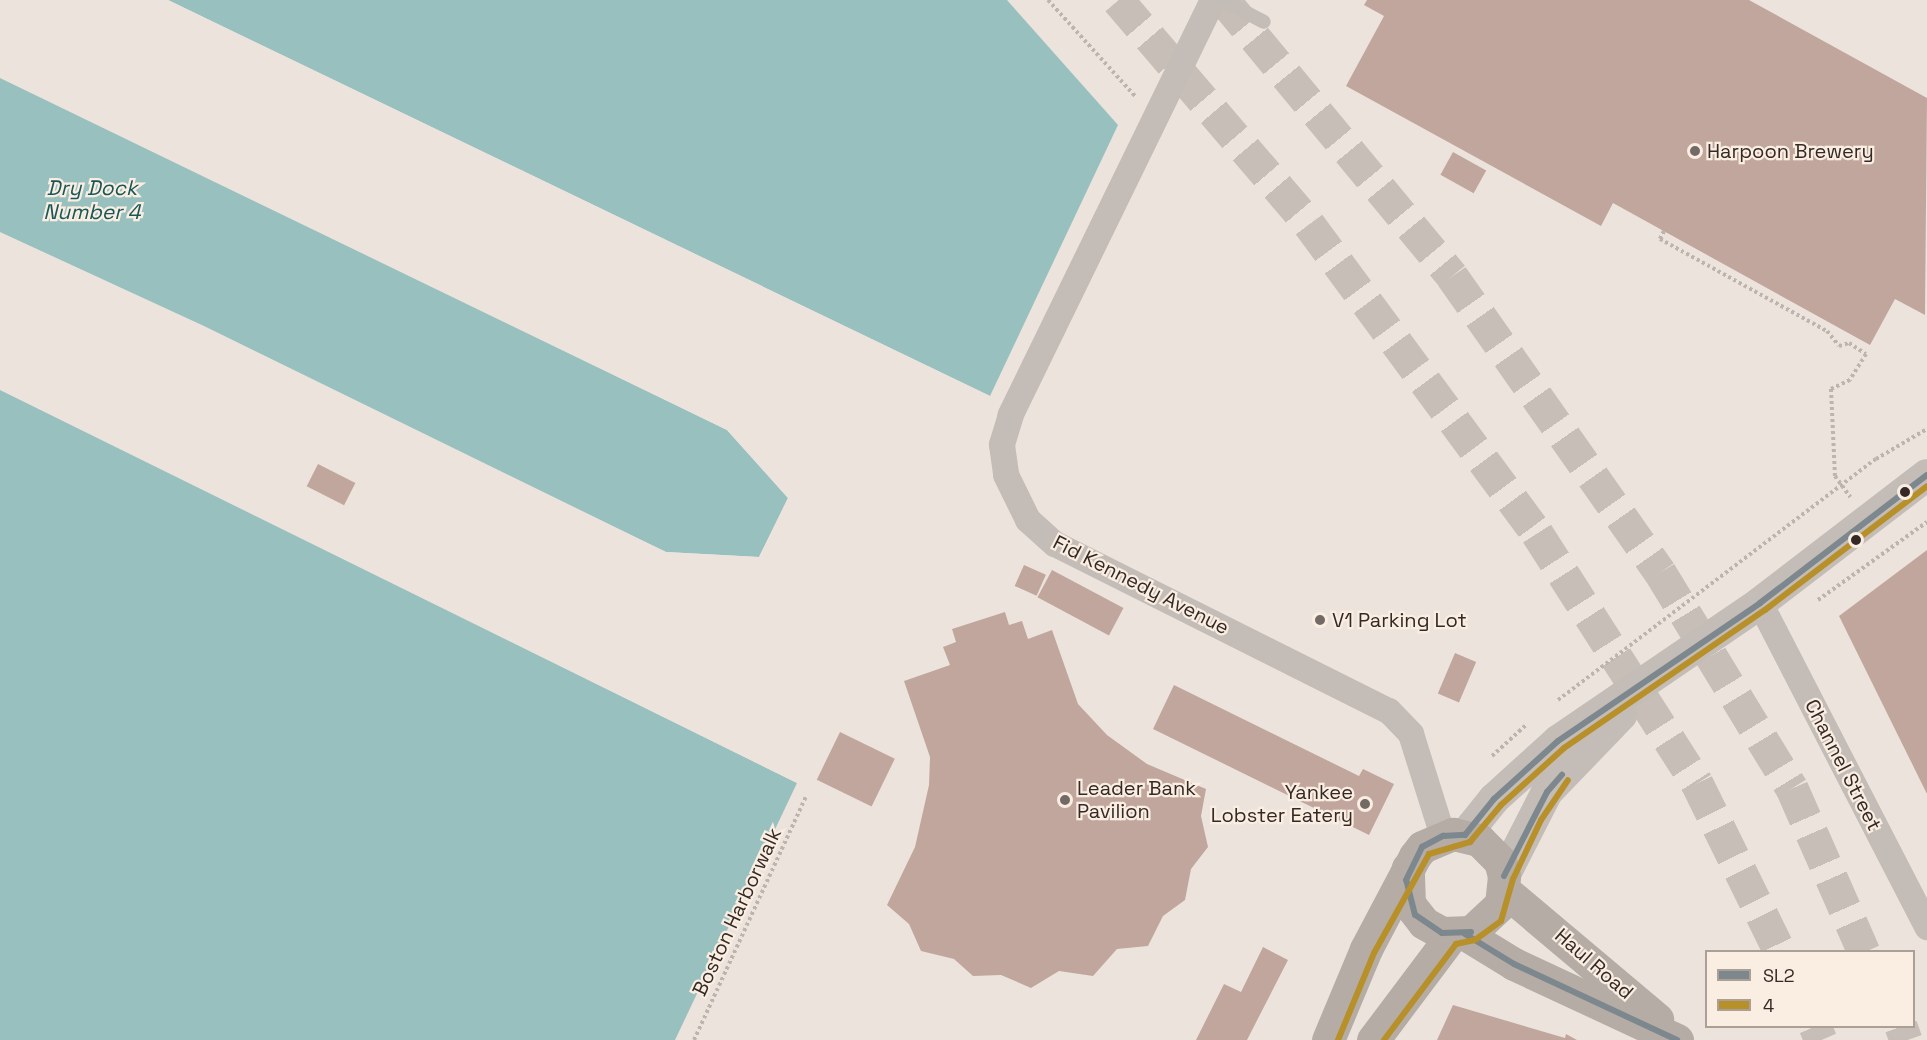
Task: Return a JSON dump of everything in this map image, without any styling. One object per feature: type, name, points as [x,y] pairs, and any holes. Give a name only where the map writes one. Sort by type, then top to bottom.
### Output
[{"type":"main road","points":[[1328,1040],[1366,949],[1408,868],[1422,847],[1454,836],[1491,849],[1504,883],[1494,916],[1458,935],[1373,1040]]},
{"type":"main road","points":[[1408,868],[1406,892],[1415,915],[1458,935]]},
{"type":"main road","name":"Haul Road","points":[[1504,883],[1679,1040]]},
{"type":"main road","name":"Haul Road","points":[[1458,935],[1514,964],[1679,1040]]},
{"type":"street","name":"Fid Kennedy Avenue","points":[[1213,0],[1011,415],[1002,445],[1006,476],[1023,514],[1056,544],[1389,711],[1411,734],[1454,836]]},
{"type":"street","points":[[1454,836],[1524,768],[1760,603],[1927,475]]},
{"type":"street","name":"Channel Street","points":[[1760,603],[1927,927]]},
{"type":"street","points":[[1504,883],[1547,792],[1668,668]]},
{"type":"lane","points":[[1222,0],[1264,22]]},
{"type":"path","points":[[1048,0],[1137,98]]},
{"type":"path","points":[[1664,231],[1660,240],[1827,331],[1839,345],[1849,343],[1866,354],[1850,380],[1831,389],[1835,476],[1850,498]]},
{"type":"path","points":[[1765,548],[1900,442],[1927,429]]},
{"type":"path","name":"Boston Harborwalk","points":[[694,1040],[806,797]]},
{"type":"water","points":[[168,0],[1007,0],[1118,125],[990,396]]},
{"type":"water","name":"Dry Dock Number 4","points":[[0,78],[727,430],[788,498],[759,557],[666,552],[0,233]]},
{"type":"water","points":[[0,390],[797,783],[675,1040],[0,1040]]},
{"type":"pier","points":[[165,0],[168,0],[990,396],[989,398]]},
{"type":"pier","points":[[1,75],[729,427],[791,497],[761,559],[665,555],[0,237],[0,232],[204,326],[666,552],[759,557],[788,498],[727,430]]},
{"type":"pier","points":[[1,388],[798,781],[797,783]]},
{"type":"building","name":"Harpoon Brewery","points":[[1367,0],[1749,0],[1927,98],[1925,315],[1895,299],[1870,345],[1613,203],[1601,226],[1346,86],[1384,16],[1364,5]]},
{"type":"building","points":[[1453,152],[1486,170],[1474,193],[1440,175]]},
{"type":"building","points":[[318,464],[355,483],[344,505],[307,486]]},
{"type":"building","points":[[1927,550],[1927,794],[1839,616]]},
{"type":"building","points":[[1024,565],[1046,575],[1037,596],[1015,586]]},
{"type":"building","points":[[1052,570],[1124,608],[1109,635],[1037,597]]},
{"type":"building","name":"Leader Bank Pavilion","points":[[1005,612],[1009,625],[1022,621],[1028,639],[1052,630],[1078,704],[1107,735],[1147,764],[1206,789],[1201,816],[1208,847],[1191,869],[1185,900],[1163,916],[1148,946],[1117,949],[1093,976],[1059,971],[1031,988],[1001,975],[973,976],[954,959],[921,951],[909,924],[887,905],[915,847],[929,785],[930,757],[904,681],[950,665],[943,647],[956,642],[952,629]]},
{"type":"building","points":[[1455,653],[1476,662],[1459,702],[1438,694]]},
{"type":"building","points":[[1174,685],[1359,776],[1363,769],[1394,784],[1369,835],[1153,729]]},
{"type":"building","points":[[840,732],[895,759],[872,806],[817,780]]},
{"type":"building","points":[[1263,947],[1288,960],[1247,1040],[1196,1040],[1224,984],[1241,992]]},
{"type":"building","points":[[1453,1005],[1565,1038],[1566,1034],[1577,1040],[1437,1040]]},
{"type":"tunnel","points":[[1118,0],[1309,224],[1537,533],[1697,783],[1779,950]]},
{"type":"tunnel","points":[[1224,0],[1452,276],[1660,572],[1792,788],[1863,950]]},
{"type":"tunnel","points":[[1816,1028],[1821,1040]]},
{"type":"tunnel","points":[[1902,1028],[1906,1040]]},
{"type":"transit line","name":"SL2","points":[[1471,932],[1442,933],[1415,915],[1406,880],[1422,847],[1443,836],[1465,835],[1494,799],[1558,741],[1760,603],[1927,475]]},
{"type":"transit line","name":"4","points":[[1338,1040],[1374,953],[1429,854],[1470,842],[1501,805],[1564,748],[1765,610],[1927,486]]},
{"type":"transit line","name":"SL2","points":[[1504,876],[1547,792],[1562,775]]},
{"type":"transit line","name":"4","points":[[1384,1040],[1456,944],[1475,940],[1501,921],[1513,879],[1541,820],[1568,780]]},
{"type":"transit line","name":"SL2","points":[[1465,934],[1514,964],[1677,1040]]},
{"type":"place","name":"Harpoon Brewery","points":[[1695,151]]},
{"type":"place","name":"V1 Parking Lot","points":[[1320,620]]},
{"type":"place","name":"Leader Bank Pavilion","points":[[1065,800]]},
{"type":"place","name":"Yankee Lobster Eatery","points":[[1365,804]]}]
